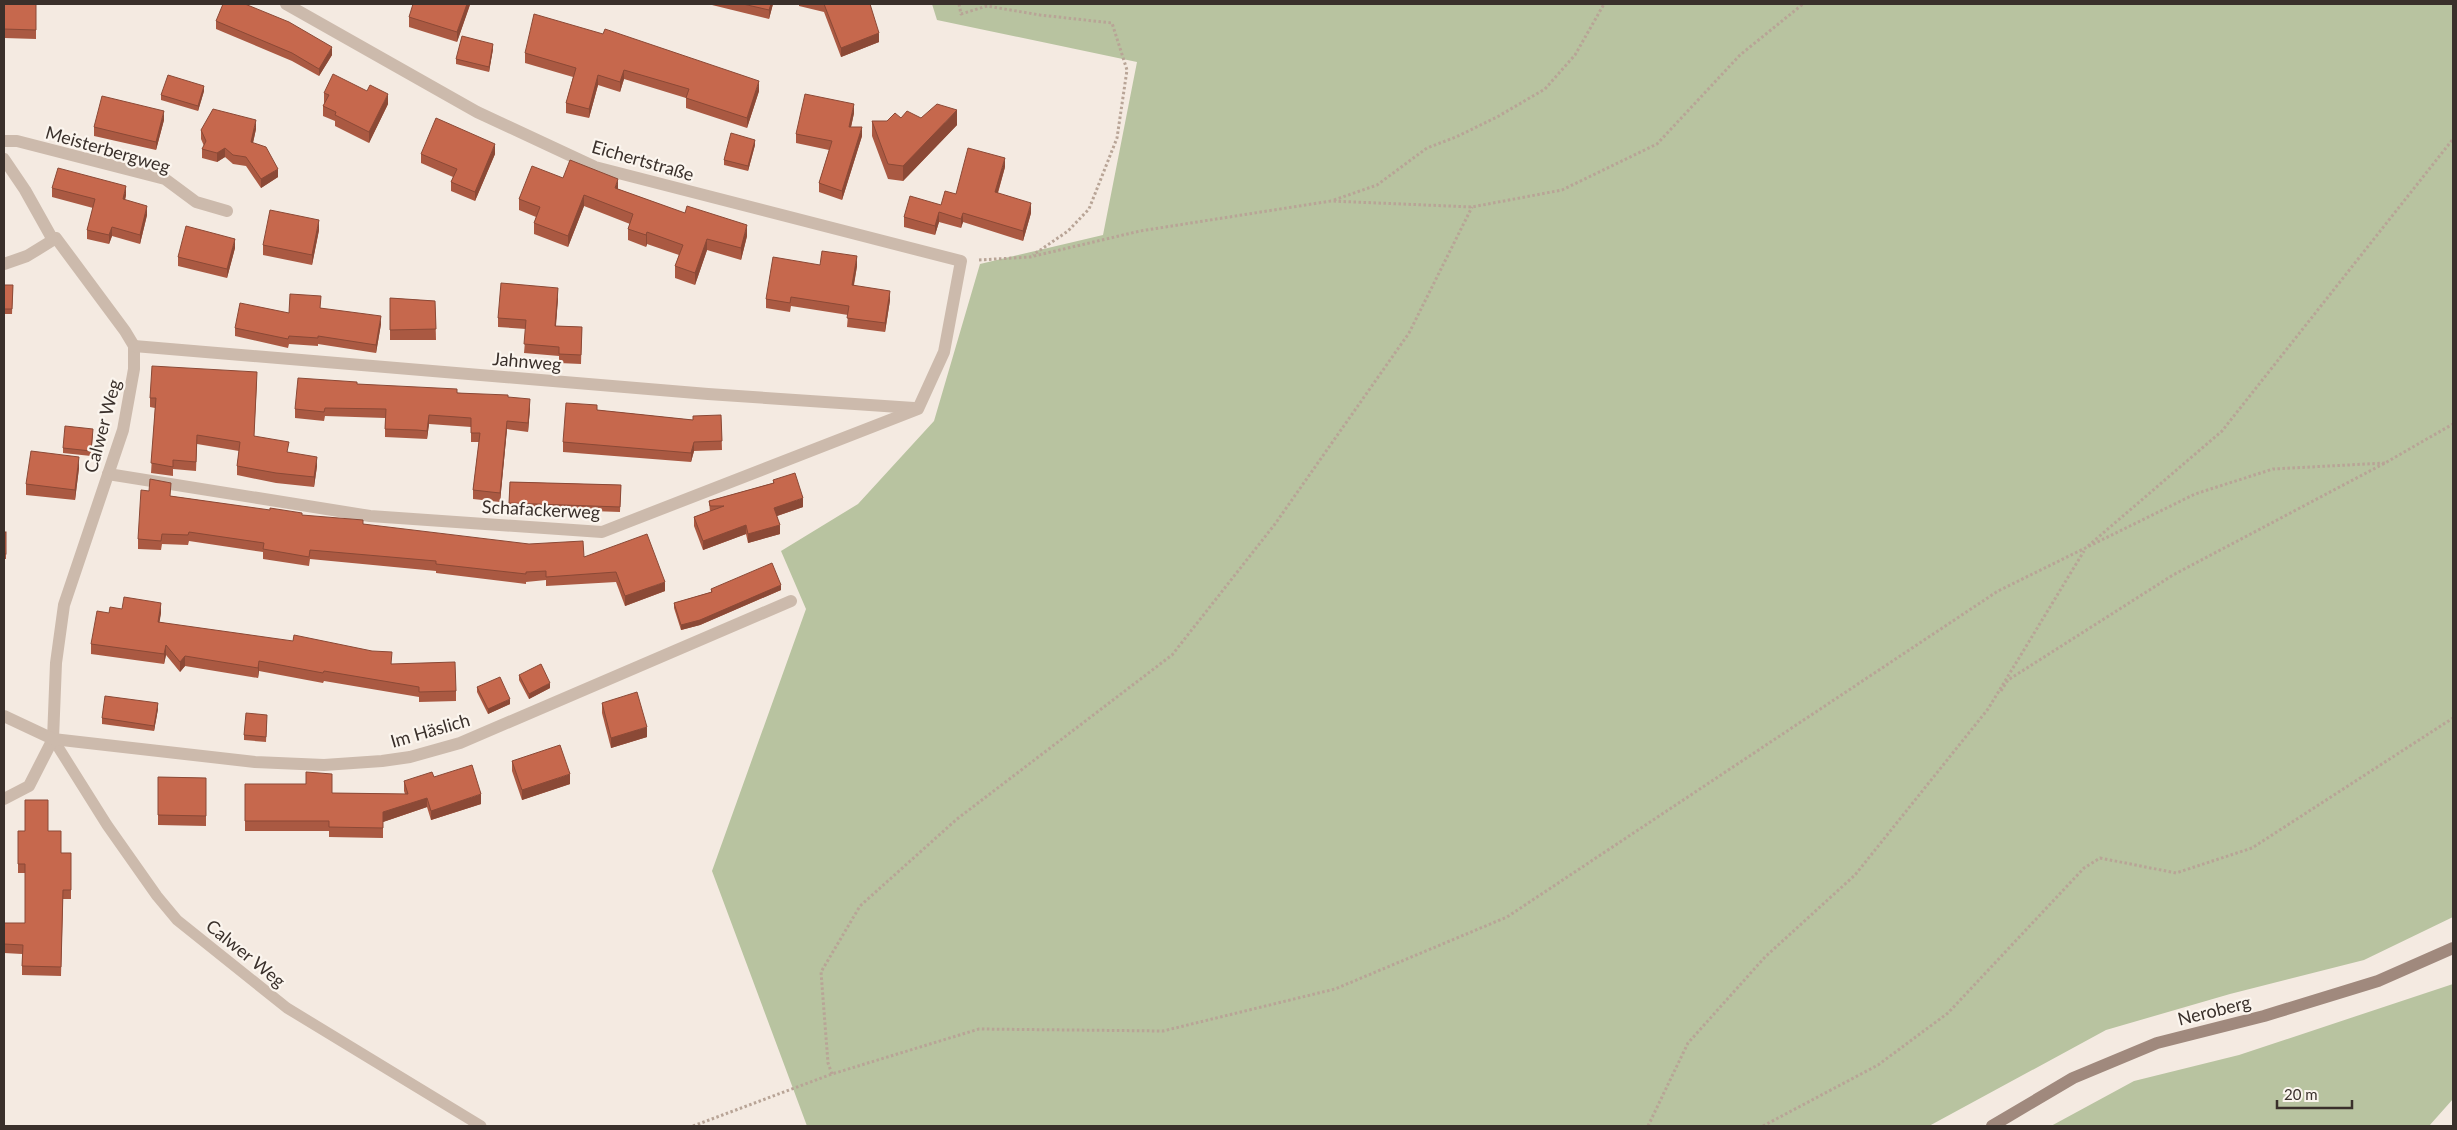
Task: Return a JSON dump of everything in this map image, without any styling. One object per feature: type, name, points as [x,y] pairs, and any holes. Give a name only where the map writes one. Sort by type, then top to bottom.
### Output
[{"type":"street","name":"Eichertstraße","points":[[286,4],[476,112],[595,167],[961,261]]},
{"type":"street","name":"Meisterbergweg","points":[[4,141],[17,141],[165,179],[196,202],[227,211]]},
{"type":"street","points":[[4,159],[25,190],[53,240]]},
{"type":"street","points":[[4,264],[27,256],[56,238],[106,304],[134,346]]},
{"type":"street","points":[[918,408],[944,352],[961,261]]},
{"type":"street","name":"Jahnweg","points":[[134,346],[708,394],[918,408]]},
{"type":"street","name":"Calwer Weg","points":[[4,799],[30,786],[53,739],[56,663],[64,605],[123,430],[134,369],[134,346]]},
{"type":"street","name":"Schafackerweg","points":[[108,474],[370,516],[602,532],[918,408]]},
{"type":"street","name":"Im Häslich","points":[[4,716],[53,739],[255,762],[324,765],[410,757],[460,744],[791,601]]},
{"type":"street","name":"Neroberg","points":[[1992,1126],[2073,1078],[2157,1043],[2264,1016],[2378,981],[2453,948]]},
{"type":"lane","name":"Calwer Weg","points":[[53,739],[107,825],[157,896],[177,920],[287,1008],[481,1126]]},
{"type":"path","points":[[959,4],[961,14],[987,6],[1040,15],[1112,23],[1127,70],[1117,138],[1089,210],[1068,231],[1030,257]]},
{"type":"path","points":[[961,261],[1030,257],[1140,231],[1331,201],[1377,185],[1427,148],[1456,137],[1497,117],[1545,88],[1575,55],[1604,4]]},
{"type":"path","points":[[1331,201],[1472,207],[1562,190],[1657,144],[1740,55],[1803,4]]},
{"type":"path","points":[[1988,709],[2084,550],[2222,431],[2453,139]]},
{"type":"path","points":[[832,1074],[828,1063],[821,972],[860,906],[958,819],[1172,655],[1275,524],[1409,333],[1472,207]]},
{"type":"path","points":[[1648,1126],[1688,1043],[1765,957],[1855,875],[1988,709],[2008,680],[2173,575],[2385,463],[2453,424]]},
{"type":"path","points":[[694,1126],[832,1074],[980,1029],[1163,1031],[1335,989],[1498,921],[1516,911],[1998,591],[2195,494],[2273,469],[2385,463]]},
{"type":"path","points":[[1763,1126],[1878,1065],[1948,1013],[2084,868],[2100,858],[2176,873],[2252,848],[2453,718]]},
{"type":"green space","points":[[932,4],[2453,4],[2453,917],[2364,960],[2230,994],[2106,1030],[1929,1126],[807,1126],[712,871],[806,609],[781,551],[858,504],[934,421],[980,264],[1103,235],[1137,62],[937,20]]},
{"type":"green space","points":[[2453,984],[2453,1099],[2429,1126],[2051,1126],[2134,1081],[2239,1055]]},
{"type":"building","points":[[4,4],[36,4],[36,30],[4,29]]},
{"type":"building","points":[[223,4],[245,4],[289,22],[332,47],[319,69],[292,53],[216,21]]},
{"type":"building","points":[[413,4],[467,4],[457,32],[409,17]]},
{"type":"building","points":[[743,4],[771,4],[769,10]]},
{"type":"building","points":[[824,4],[870,4],[879,33],[841,48]]},
{"type":"building","points":[[534,14],[603,34],[605,29],[759,81],[747,118],[686,98],[689,89],[624,70],[620,82],[598,75],[589,109],[566,103],[576,68],[525,53]]},
{"type":"building","points":[[462,36],[493,44],[489,67],[456,59]]},
{"type":"building","points":[[333,74],[367,91],[370,85],[388,94],[369,132],[335,115],[336,112],[323,106],[329,95],[324,93]]},
{"type":"building","points":[[168,75],[204,86],[198,106],[161,95]]},
{"type":"building","points":[[805,94],[854,104],[849,127],[862,127],[842,191],[819,183],[832,141],[796,134]]},
{"type":"building","points":[[102,96],[164,111],[156,142],[94,127]]},
{"type":"building","points":[[937,104],[957,110],[903,166],[888,164],[872,121],[887,121],[895,113],[901,118],[907,111],[921,118]]},
{"type":"building","points":[[213,109],[256,120],[251,142],[266,147],[278,169],[261,179],[246,157],[233,155],[225,148],[217,153],[202,149],[206,141],[201,130]]},
{"type":"building","points":[[436,118],[495,144],[475,192],[451,182],[457,169],[421,154]]},
{"type":"building","points":[[731,133],[755,140],[748,166],[724,160]]},
{"type":"building","points":[[968,148],[1005,158],[995,192],[1031,203],[1023,231],[963,213],[961,219],[939,212],[935,226],[904,217],[910,196],[941,205],[945,191],[956,194]]},
{"type":"building","points":[[570,160],[618,179],[615,188],[685,213],[687,206],[747,225],[741,248],[707,239],[695,273],[675,266],[683,245],[647,232],[646,235],[628,229],[633,214],[584,195],[568,236],[534,223],[540,207],[519,199],[532,166],[563,178]]},
{"type":"building","points":[[58,168],[126,186],[123,199],[147,206],[140,235],[112,227],[109,235],[87,230],[95,199],[52,188]]},
{"type":"building","points":[[270,210],[319,220],[312,255],[263,245]]},
{"type":"building","points":[[186,226],[235,239],[227,269],[178,257]]},
{"type":"building","points":[[822,251],[857,256],[852,285],[890,291],[885,323],[847,318],[849,306],[791,297],[790,303],[766,299],[773,257],[820,265]]},
{"type":"building","points":[[501,283],[558,288],[555,326],[582,327],[581,355],[559,354],[559,347],[524,344],[526,320],[498,318]]},
{"type":"building","points":[[4,285],[13,285],[12,309],[4,309]]},
{"type":"building","points":[[290,294],[321,296],[320,308],[381,316],[376,345],[318,336],[318,338],[289,336],[288,339],[235,328],[240,303],[289,313]]},
{"type":"building","points":[[390,298],[435,301],[436,329],[390,330]]},
{"type":"building","points":[[152,366],[257,372],[254,436],[289,442],[287,452],[317,457],[314,477],[237,466],[240,442],[197,435],[196,462],[173,460],[173,467],[151,463],[156,398],[150,398]]},
{"type":"building","points":[[298,378],[357,382],[357,384],[457,389],[457,393],[508,395],[508,397],[530,399],[528,423],[507,421],[500,493],[473,490],[480,433],[471,433],[471,418],[429,415],[427,431],[385,429],[386,409],[325,408],[324,412],[295,409]]},
{"type":"building","points":[[566,403],[597,405],[597,410],[693,420],[693,416],[721,415],[722,441],[694,442],[691,453],[563,442]]},
{"type":"building","points":[[65,426],[93,429],[91,451],[63,448]]},
{"type":"building","points":[[31,451],[79,457],[75,490],[26,484]]},
{"type":"building","points":[[795,473],[803,498],[774,508],[780,525],[748,534],[746,525],[703,541],[694,517],[724,506],[710,506],[709,501],[774,483],[773,480]]},
{"type":"building","points":[[150,479],[171,483],[170,496],[270,510],[270,508],[302,513],[302,515],[363,520],[363,524],[529,544],[583,541],[584,557],[647,534],[665,582],[625,596],[616,572],[546,577],[546,571],[526,572],[526,574],[436,564],[436,561],[310,550],[309,557],[263,549],[264,543],[189,532],[188,535],[162,534],[161,541],[138,539],[141,490],[149,491]]},
{"type":"building","points":[[510,482],[621,485],[620,507],[509,503]]},
{"type":"building","points":[[4,532],[6,532],[6,554],[4,554]]},
{"type":"building","points":[[772,563],[781,585],[700,620],[681,625],[674,603],[712,592],[711,589]]},
{"type":"building","points":[[124,597],[161,603],[158,622],[293,641],[294,635],[372,651],[392,652],[391,664],[455,662],[456,691],[419,692],[419,687],[324,671],[323,673],[259,661],[258,668],[185,656],[180,662],[166,645],[164,654],[91,644],[97,611],[109,613],[110,607],[122,609]]},
{"type":"building","points":[[541,664],[550,683],[529,694],[519,675]]},
{"type":"building","points":[[500,677],[510,699],[488,709],[477,687]]},
{"type":"building","points":[[637,692],[647,727],[611,738],[602,703]]},
{"type":"building","points":[[105,696],[158,703],[154,726],[102,718]]},
{"type":"building","points":[[246,713],[267,715],[266,737],[244,735]]},
{"type":"building","points":[[560,745],[570,774],[522,790],[512,761]]},
{"type":"building","points":[[472,765],[481,794],[431,811],[427,798],[383,812],[383,828],[329,827],[329,821],[245,821],[245,784],[306,784],[306,772],[332,774],[332,793],[408,794],[404,781],[432,772],[434,777]]},
{"type":"building","points":[[158,777],[206,778],[206,816],[158,815]]},
{"type":"building","points":[[25,800],[48,800],[48,831],[61,831],[61,853],[71,853],[71,890],[63,890],[61,967],[22,966],[23,945],[4,944],[4,923],[25,923],[25,864],[18,864],[18,831],[25,831]]}]
